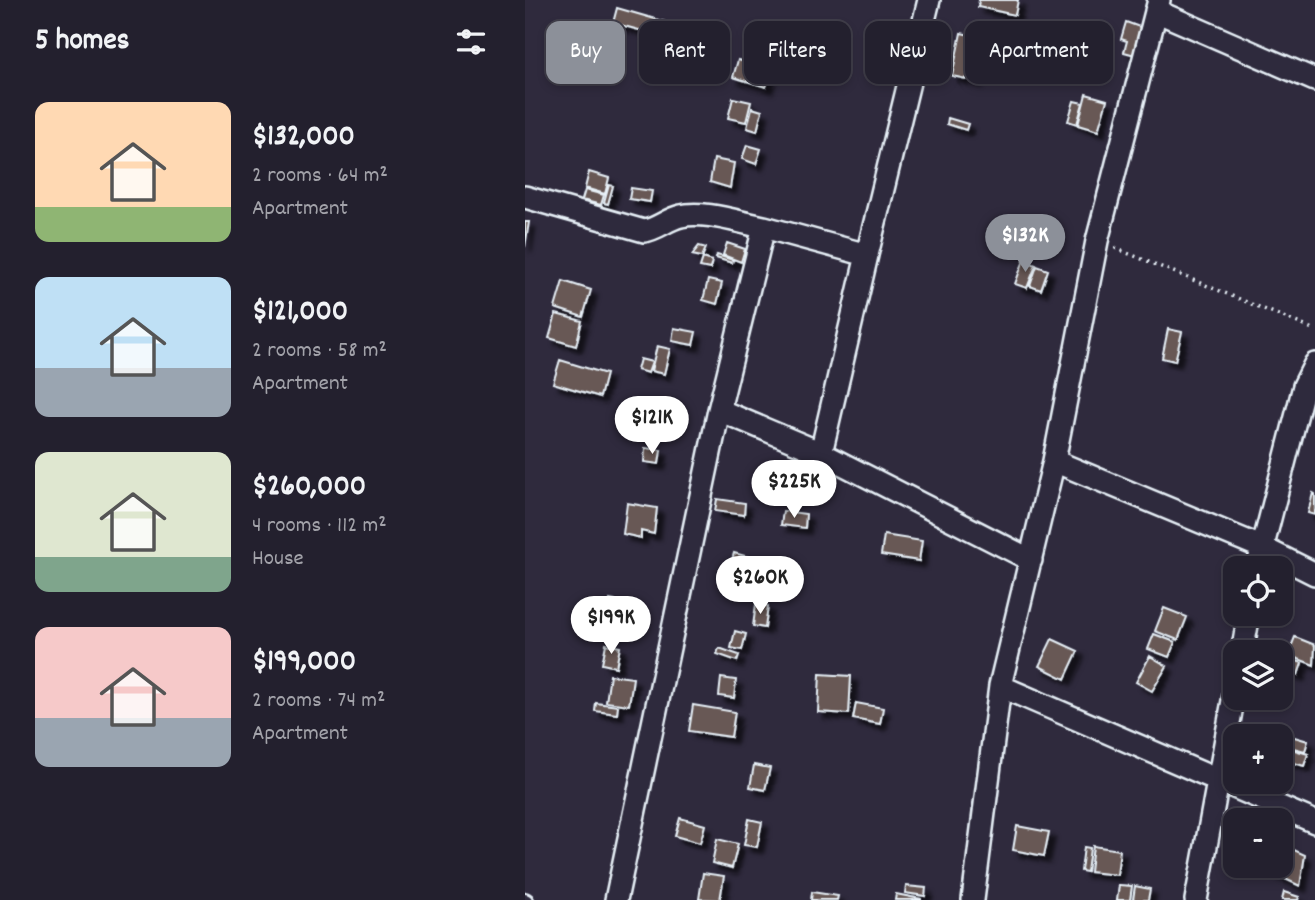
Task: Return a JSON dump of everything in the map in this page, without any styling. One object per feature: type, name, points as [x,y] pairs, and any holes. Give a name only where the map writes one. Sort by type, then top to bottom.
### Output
[{"type":"street","points":[[821,453],[929,0]]},
{"type":"street","points":[[973,900],[1000,686],[1054,461],[1097,241],[1158,5],[1315,80]]},
{"type":"street","points":[[525,197],[644,231],[657,228],[672,218],[695,214],[764,228],[867,255]]},
{"type":"street","points":[[617,900],[719,410],[764,228]]},
{"type":"street","points":[[1259,556],[1304,386],[1315,363]]},
{"type":"street","points":[[719,410],[821,453],[1031,560]]},
{"type":"street","points":[[1054,461],[1261,547],[1315,574]]},
{"type":"street","points":[[1000,686],[1315,822]]},
{"type":"street","points":[[1196,900],[1231,710]]},
{"type":"path","points":[[1097,241],[1315,330]]},
{"type":"building","points":[[979,0],[1018,0],[1015,15],[978,7]]},
{"type":"building","points":[[617,8],[662,21],[639,21],[639,30],[625,26],[625,21],[614,21]]},
{"type":"building","points":[[1126,22],[1148,30],[1139,56],[1124,52],[1127,41],[1121,39]]},
{"type":"building","points":[[961,33],[965,34],[965,79],[952,76]]},
{"type":"building","points":[[738,60],[744,62],[744,80],[733,77]]},
{"type":"building","points":[[1086,94],[1107,100],[1098,131],[1078,125]]},
{"type":"building","points":[[733,98],[751,102],[746,122],[728,118]]},
{"type":"building","points":[[1074,101],[1083,103],[1077,124],[1068,121]]},
{"type":"building","points":[[752,108],[762,111],[757,131],[747,128]]},
{"type":"building","points":[[948,118],[968,124],[966,130],[947,124]]},
{"type":"building","points":[[747,145],[761,149],[756,164],[742,159]]},
{"type":"building","points":[[714,159],[734,163],[730,188],[710,182]]},
{"type":"building","points":[[589,172],[609,178],[605,194],[585,188]]},
{"type":"building","points":[[609,185],[613,186],[608,204],[604,203]]},
{"type":"building","points":[[631,188],[652,191],[650,202],[629,199]]},
{"type":"building","points":[[585,190],[604,195],[601,205],[582,200]]},
{"type":"building","points":[[525,222],[529,222],[525,247]]},
{"type":"building","points":[[727,243],[745,249],[741,262],[723,255]]},
{"type":"building","points":[[699,246],[706,248],[702,257],[692,255]]},
{"type":"building","points":[[717,255],[733,260],[732,263],[716,258]]},
{"type":"building","points":[[703,258],[712,261],[710,269],[700,267]]},
{"type":"building","points":[[1024,260],[1036,265],[1027,288],[1015,284]]},
{"type":"building","points":[[1037,266],[1048,270],[1041,290],[1030,286]]},
{"type":"building","points":[[708,280],[722,283],[717,304],[703,300]]},
{"type":"building","points":[[563,281],[591,290],[583,317],[555,308]]},
{"type":"building","points":[[556,314],[582,321],[576,346],[549,338]]},
{"type":"building","points":[[674,328],[696,332],[693,345],[672,341]]},
{"type":"building","points":[[1168,329],[1182,332],[1175,361],[1162,358]]},
{"type":"building","points":[[657,346],[670,349],[664,374],[651,371]]},
{"type":"building","points":[[640,359],[652,362],[648,373],[637,370]]},
{"type":"building","points":[[560,360],[606,374],[600,397],[553,383]]},
{"type":"building","points":[[645,448],[661,450],[659,464],[644,462]]},
{"type":"building","points":[[797,464],[815,471],[809,485],[791,478]]},
{"type":"building","points":[[1313,493],[1315,494],[1315,515],[1308,513]]},
{"type":"building","points":[[717,499],[745,503],[744,515],[715,511]]},
{"type":"building","points":[[627,503],[657,508],[654,534],[641,531],[641,538],[623,534]]},
{"type":"building","points":[[783,511],[806,514],[805,528],[781,525]]},
{"type":"building","points":[[884,535],[922,541],[919,561],[881,555]]},
{"type":"building","points":[[734,553],[756,559],[751,576],[729,570]]},
{"type":"building","points":[[759,559],[774,564],[768,586],[753,582]]},
{"type":"building","points":[[610,600],[626,603],[621,627],[606,624]]},
{"type":"building","points":[[756,604],[768,606],[765,628],[753,626]]},
{"type":"building","points":[[1164,608],[1187,617],[1178,640],[1155,631]]},
{"type":"building","points":[[735,631],[746,634],[742,650],[731,648]]},
{"type":"building","points":[[1154,634],[1175,642],[1169,657],[1148,649]]},
{"type":"building","points":[[1295,637],[1315,645],[1314,665],[1293,657]]},
{"type":"building","points":[[1052,639],[1078,651],[1065,679],[1039,666]]},
{"type":"building","points":[[606,644],[620,647],[616,667],[602,664]]},
{"type":"building","points":[[719,648],[739,655],[737,661],[717,654]]},
{"type":"building","points":[[1150,656],[1167,666],[1152,691],[1136,682]]},
{"type":"building","points":[[1293,660],[1302,663],[1298,675],[1293,673]]},
{"type":"building","points":[[820,674],[851,676],[849,714],[818,712]]},
{"type":"building","points":[[610,675],[633,678],[629,705],[606,702]]},
{"type":"building","points":[[721,678],[736,680],[734,698],[719,696]]},
{"type":"building","points":[[596,703],[618,706],[617,714],[595,711]]},
{"type":"building","points":[[856,703],[883,708],[880,724],[853,719]]},
{"type":"building","points":[[693,705],[735,712],[731,737],[689,731]]},
{"type":"building","points":[[1293,737],[1308,741],[1305,751],[1293,748]]},
{"type":"building","points":[[1293,750],[1308,754],[1304,766],[1293,763]]},
{"type":"building","points":[[754,765],[770,768],[765,790],[750,787]]},
{"type":"building","points":[[680,818],[705,825],[700,843],[675,836]]},
{"type":"building","points":[[749,819],[762,822],[757,847],[744,845]]},
{"type":"building","points":[[1017,826],[1049,832],[1044,856],[1013,850]]},
{"type":"building","points":[[717,839],[738,844],[732,868],[712,863]]},
{"type":"building","points":[[1093,846],[1120,850],[1117,875],[1090,872]]},
{"type":"building","points":[[1084,847],[1090,848],[1087,872],[1081,871]]},
{"type":"building","points":[[1293,850],[1305,855],[1300,886],[1283,878],[1293,878]]},
{"type":"building","points":[[703,873],[724,876],[720,900],[699,899]]},
{"type":"building","points":[[1119,885],[1132,886],[1130,900],[1117,900]]},
{"type":"building","points":[[906,886],[926,888],[925,896],[905,893]]},
{"type":"building","points":[[1135,886],[1150,889],[1148,900],[1133,900]]},
{"type":"building","points":[[812,892],[838,896],[837,900],[811,900]]},
{"type":"building","points":[[1284,892],[1299,897],[1298,900],[1282,900]]},
{"type":"building","points":[[896,894],[921,899],[921,900],[895,900]]}]
